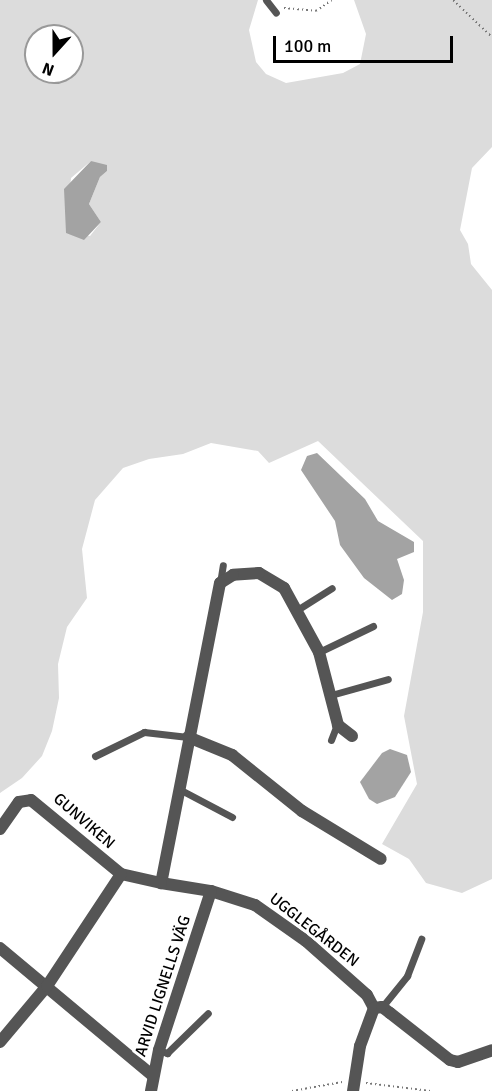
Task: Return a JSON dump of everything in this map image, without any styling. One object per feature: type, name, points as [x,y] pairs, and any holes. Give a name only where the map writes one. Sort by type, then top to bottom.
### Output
[{"type":"street","points":[[161,884],[220,583],[233,575],[260,573],[285,588],[319,652],[338,722],[352,736]]},
{"type":"street","points":[[188,737],[250,766],[302,811],[381,859]]},
{"type":"street","name":"GUNVIKEN","points":[[0,829],[19,802],[38,803],[121,874],[161,884]]},
{"type":"street","points":[[0,1042],[47,986],[121,874]]},
{"type":"street","name":"UGGLEGÅRDEN","points":[[161,884],[211,891],[247,902],[274,916],[367,995],[378,1008],[450,1060],[458,1062],[492,1050]]},
{"type":"street","name":"ARVID LIGNELLS VÄG","points":[[151,1091],[152,1075],[159,1050],[211,891]]},
{"type":"street","points":[[0,948],[152,1075]]},
{"type":"street","points":[[353,1091],[360,1046],[378,1008]]},
{"type":"lane","points":[[268,2],[276,12]]},
{"type":"lane","points":[[220,567],[220,583]]},
{"type":"lane","points":[[297,610],[332,588]]},
{"type":"lane","points":[[319,652],[373,626]]},
{"type":"lane","points":[[331,695],[388,678]]},
{"type":"lane","points":[[331,740],[338,722]]},
{"type":"lane","points":[[95,756],[144,732],[188,737]]},
{"type":"lane","points":[[178,789],[232,817]]},
{"type":"lane","points":[[378,1008],[407,976],[421,939]]},
{"type":"lane","points":[[159,1050],[167,1053],[208,1013]]},
{"type":"path","points":[[268,2],[316,11],[332,0]]},
{"type":"path","points":[[453,0],[492,38]]},
{"type":"shaded area","points":[[0,0],[258,0],[249,30],[256,62],[266,74],[286,83],[343,73],[360,64],[366,34],[354,0],[492,0],[492,147],[472,168],[460,230],[468,244],[471,264],[492,290],[492,879],[462,893],[426,883],[409,859],[382,844],[417,784],[404,716],[423,612],[423,541],[318,441],[269,463],[258,451],[211,443],[183,454],[149,459],[123,468],[95,500],[82,549],[87,598],[67,627],[58,664],[59,698],[52,731],[42,756],[22,778],[0,793]],"holes":[[[91,161],[107,171],[100,177],[89,204],[101,222],[90,236],[66,233],[71,178]]]},
{"type":"shaded area","points":[[91,161],[107,165],[107,171],[100,177],[89,204],[101,222],[84,240],[66,233],[64,189]]},
{"type":"shaded area","points":[[317,453],[365,499],[378,521],[414,542],[414,552],[397,559],[404,580],[402,594],[392,600],[364,578],[340,545],[335,521],[301,470],[307,456]]},
{"type":"shaded area","points":[[390,749],[407,755],[411,772],[395,797],[377,804],[369,799],[360,782],[382,753]]}]
